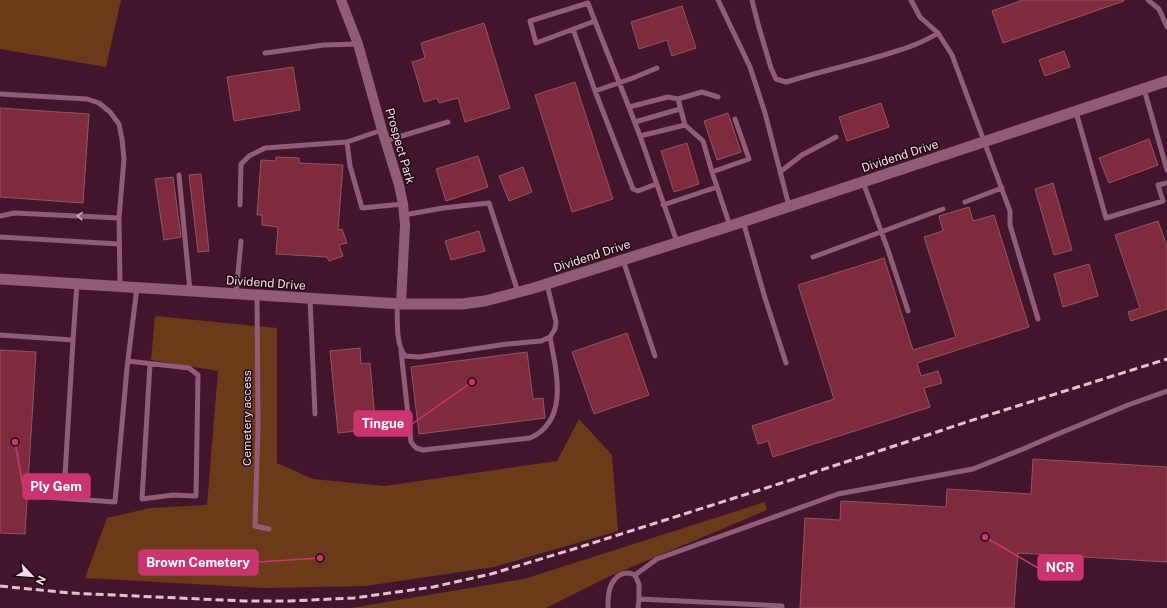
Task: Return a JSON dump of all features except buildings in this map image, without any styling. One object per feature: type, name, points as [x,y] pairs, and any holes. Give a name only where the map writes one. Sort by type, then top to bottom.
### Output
[{"type":"street","name":"Prospect Park","points":[[341,0],[358,44],[399,185],[403,204],[405,224],[399,304]]},
{"type":"street","name":"Dividend Drive","points":[[0,279],[399,304],[462,304],[485,301],[547,284],[730,226],[743,220],[863,182],[1167,80]]},
{"type":"lane","points":[[718,0],[750,67],[765,113],[789,206]]},
{"type":"lane","points":[[752,0],[771,68],[776,79],[786,82],[915,45],[928,40],[938,33]]},
{"type":"lane","points":[[911,0],[920,18],[938,33],[952,55],[1010,211],[1010,225],[1038,319]]},
{"type":"lane","points":[[1148,0],[1159,9],[1167,27]]},
{"type":"lane","points":[[595,21],[536,43],[530,22],[588,3],[635,122],[677,242]]},
{"type":"lane","points":[[573,29],[633,189],[638,191],[656,184]]},
{"type":"lane","points":[[265,53],[324,45],[358,44]]},
{"type":"lane","points":[[595,91],[656,68]]},
{"type":"lane","points":[[1144,88],[1167,170]]},
{"type":"lane","points":[[629,107],[668,97],[678,99],[702,92],[718,97]]},
{"type":"lane","points":[[0,94],[87,100],[99,103],[110,112],[119,124],[124,159],[119,218],[120,286]]},
{"type":"lane","points":[[678,99],[684,125],[703,141],[730,226]]},
{"type":"lane","points":[[635,122],[680,109]]},
{"type":"lane","points":[[1075,111],[1106,218],[1163,201],[1158,185],[1167,183]]},
{"type":"lane","points":[[712,172],[749,159],[735,119]]},
{"type":"lane","points":[[385,141],[448,122]]},
{"type":"lane","points":[[640,136],[684,125]]},
{"type":"lane","points":[[240,204],[241,164],[249,156],[265,148],[347,142],[382,130]]},
{"type":"lane","points":[[780,172],[802,155],[836,137]]},
{"type":"lane","points":[[347,142],[350,166],[362,208],[403,204]]},
{"type":"lane","points":[[179,175],[190,291]]},
{"type":"lane","points":[[863,182],[908,311]]},
{"type":"lane","points":[[663,205],[717,186]]},
{"type":"lane","points":[[965,202],[1002,188]]},
{"type":"lane","points":[[404,215],[444,208],[489,203],[518,292]]},
{"type":"lane","points":[[813,257],[943,209]]},
{"type":"lane","points":[[0,216],[14,213],[119,218]]},
{"type":"lane","points":[[743,220],[765,298],[786,363]]},
{"type":"lane","points":[[0,236],[119,244]]},
{"type":"lane","points":[[236,294],[241,241]]},
{"type":"lane","points":[[623,259],[655,356]]},
{"type":"lane","points":[[65,476],[77,283]]},
{"type":"lane","points":[[401,351],[405,356],[419,357],[506,344],[541,341],[550,337],[555,330],[556,322],[547,284]]},
{"type":"lane","points":[[31,496],[115,502],[128,361],[137,288]]},
{"type":"lane","name":"Cemetery access","points":[[257,295],[258,428],[255,526],[269,529]]},
{"type":"lane","points":[[310,299],[315,414]]},
{"type":"lane","points":[[399,304],[398,339],[401,351],[411,442],[416,448],[423,450],[530,438],[538,434],[547,426],[554,412],[558,395],[558,384],[550,337]]},
{"type":"lane","points":[[0,335],[73,340]]},
{"type":"lane","points":[[128,361],[189,368],[198,375],[196,496],[173,495],[142,498],[150,364]]},
{"type":"lane","points":[[635,575],[657,559],[838,494],[973,469],[1128,405],[1167,391]]},
{"type":"lane","points":[[608,608],[609,590],[613,581],[620,574],[625,572],[635,575],[639,584],[638,608]]},
{"type":"lane","points":[[638,599],[782,606],[782,608]]},
{"type":"shaded area","points":[[0,0],[121,0],[106,67],[0,49]]},
{"type":"shaded area","points":[[155,316],[277,328],[277,463],[313,479],[385,486],[557,461],[579,419],[612,455],[618,531],[494,567],[366,586],[263,588],[85,578],[107,518],[150,508],[207,505],[218,371],[151,360]]},
{"type":"shaded area","points":[[765,502],[767,510],[608,577],[546,608],[351,608],[524,579]]},
{"type":"railway","points":[[0,586],[70,593],[244,601],[289,601],[354,598],[433,587],[491,574],[577,548],[1167,359]]},
{"type":"place","name":"Tingue","points":[[472,382]]},
{"type":"place","name":"Ply Gem","points":[[15,442]]},
{"type":"place","name":"NCR","points":[[985,537]]},
{"type":"place","name":"Brown Cemetery","points":[[320,558]]}]
